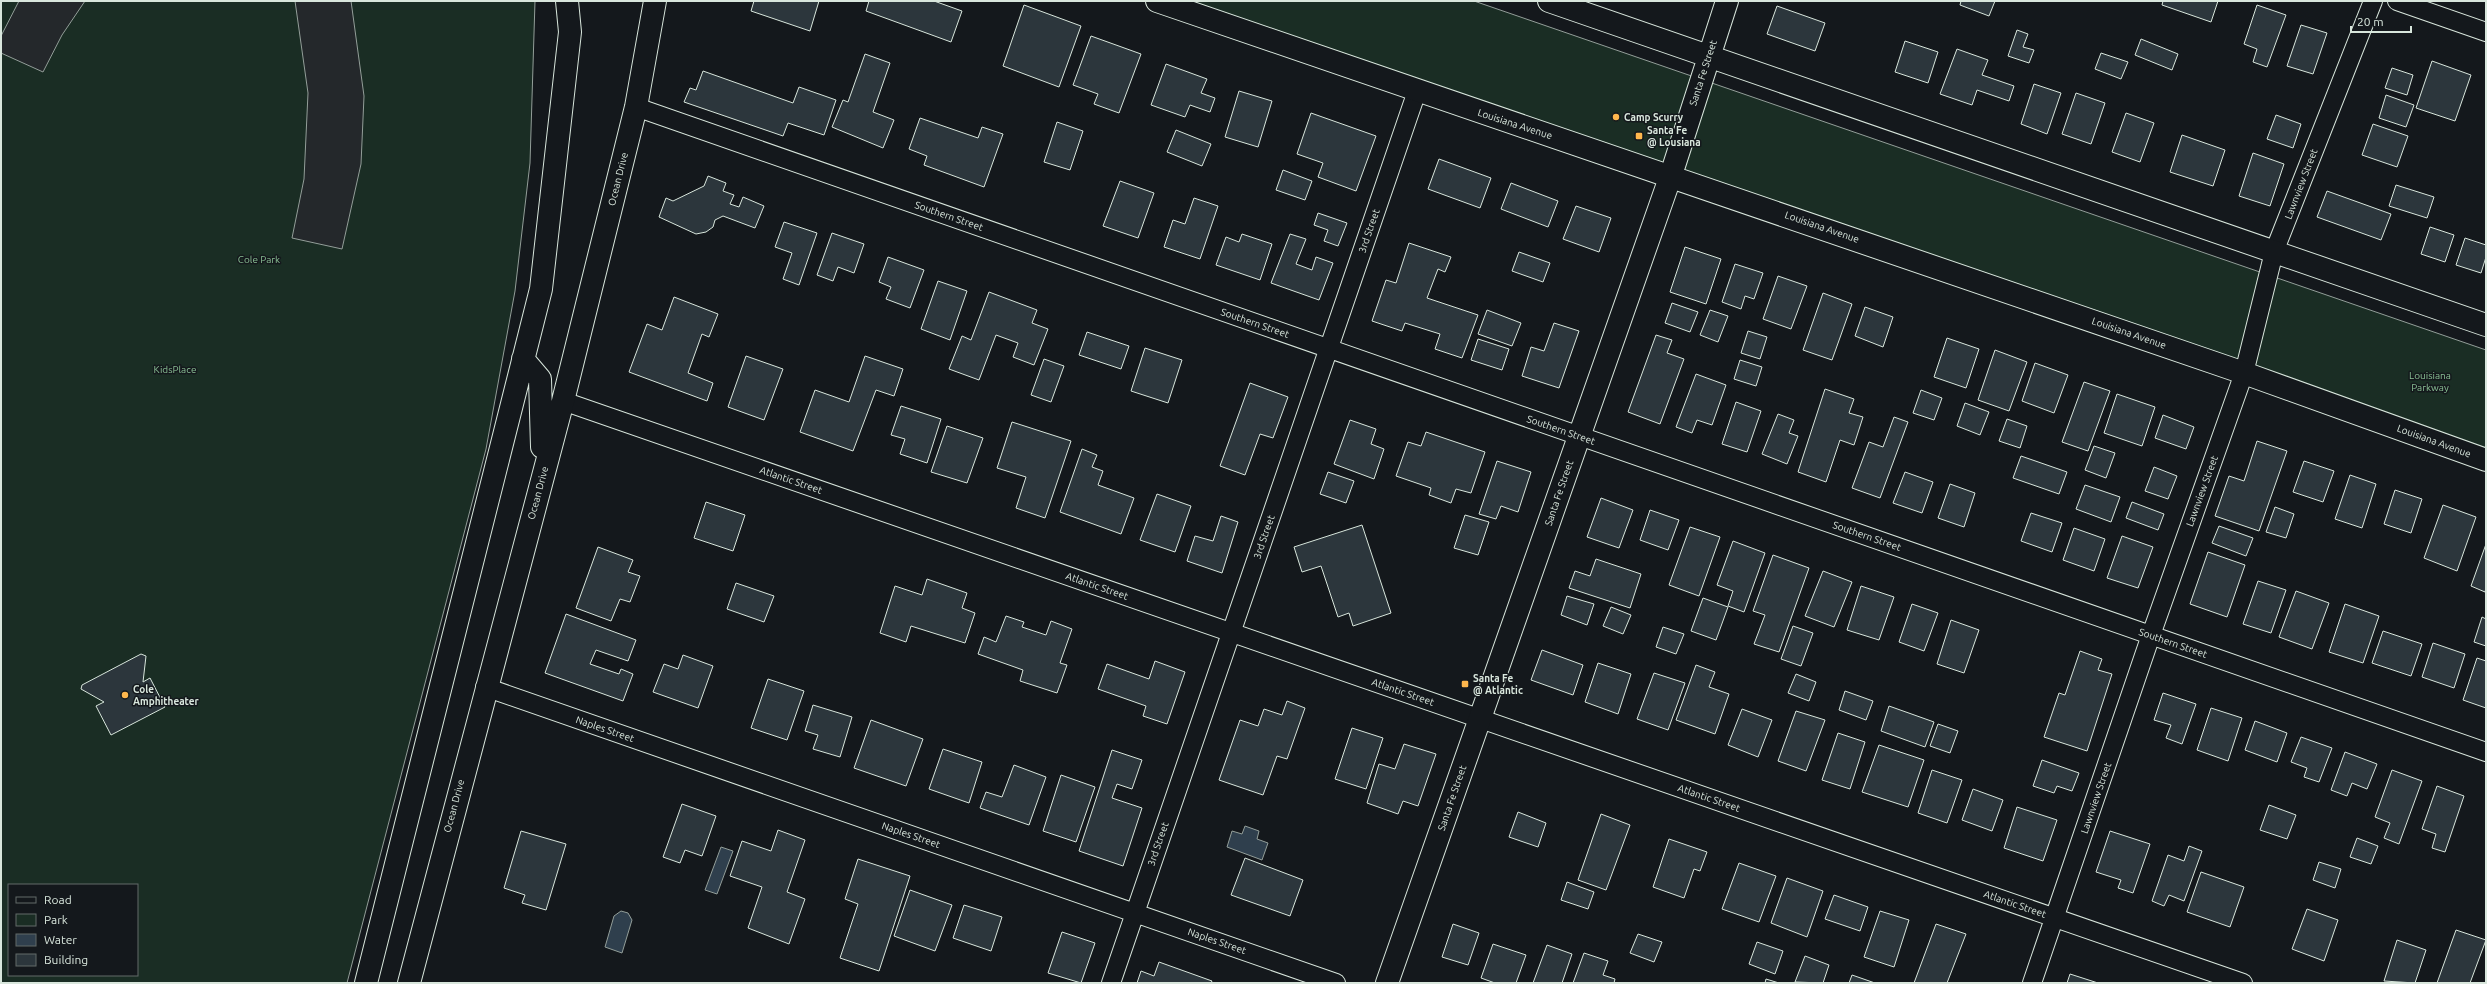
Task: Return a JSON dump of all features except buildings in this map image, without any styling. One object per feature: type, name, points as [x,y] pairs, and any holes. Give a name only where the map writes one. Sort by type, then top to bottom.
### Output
[{"type":"main road","points":[[567,1],[570,32]]},
{"type":"main road","points":[[366,983],[541,290],[573,1]]},
{"type":"main road","name":"Ocean Drive","points":[[409,983],[485,687],[563,401],[636,107],[655,1]]},
{"type":"main road","name":"Louisiana Avenue","points":[[1157,1],[1417,91],[1671,175],[2244,373],[2486,460]]},
{"type":"main road","points":[[1550,1],[1708,57],[2486,325]]},
{"type":"main road","name":"Santa Fe Street","points":[[1387,983],[1671,175],[1727,1]]},
{"type":"main road","points":[[523,359],[540,379],[542,404],[541,482]]},
{"type":"street","name":"Lawnview Street","points":[[2032,983],[2151,635],[2244,373],[2274,252],[2373,1]]},
{"type":"street","points":[[2397,1],[2486,32]]},
{"type":"street","name":"3rd Street","points":[[1111,983],[1417,91]]},
{"type":"street","name":"Southern Street","points":[[636,107],[2486,752]]},
{"type":"street","name":"Atlantic Street","points":[[563,401],[2243,983]]},
{"type":"street","name":"Naples Street","points":[[485,687],[1336,983]]},
{"type":"green space","name":"Cole Park","points":[[1,1],[535,1],[530,163],[515,291],[486,449],[347,983],[1,983]]},
{"type":"green space","name":"Louisiana Parkway","points":[[1190,1],[1474,1],[2486,350],[2486,450]]},
{"type":"shaded area","points":[[19,1],[85,1],[62,35],[43,72],[1,53],[1,36]]},
{"type":"shaded area","points":[[295,1],[351,1],[364,96],[361,164],[342,249],[292,238],[304,179],[308,93]]},
{"type":"water","points":[[1245,826],[1259,831],[1257,839],[1268,843],[1262,860],[1227,847],[1232,831],[1242,834]]},
{"type":"water","points":[[721,847],[733,851],[717,894],[705,890]]},
{"type":"water","points":[[621,911],[628,913],[632,920],[622,953],[605,947],[614,916]]},
{"type":"place","name":"Camp Scurry","points":[[1616,117]]},
{"type":"place","name":"Santa Fe @ Lousiana","points":[[1639,136]]},
{"type":"place","name":"Santa Fe @ Atlantic","points":[[1465,684]]},
{"type":"place","name":"Cole Amphitheater","points":[[125,695]]},
{"type":"park label","name":"KidsPlace","points":[[175,369]]}]
